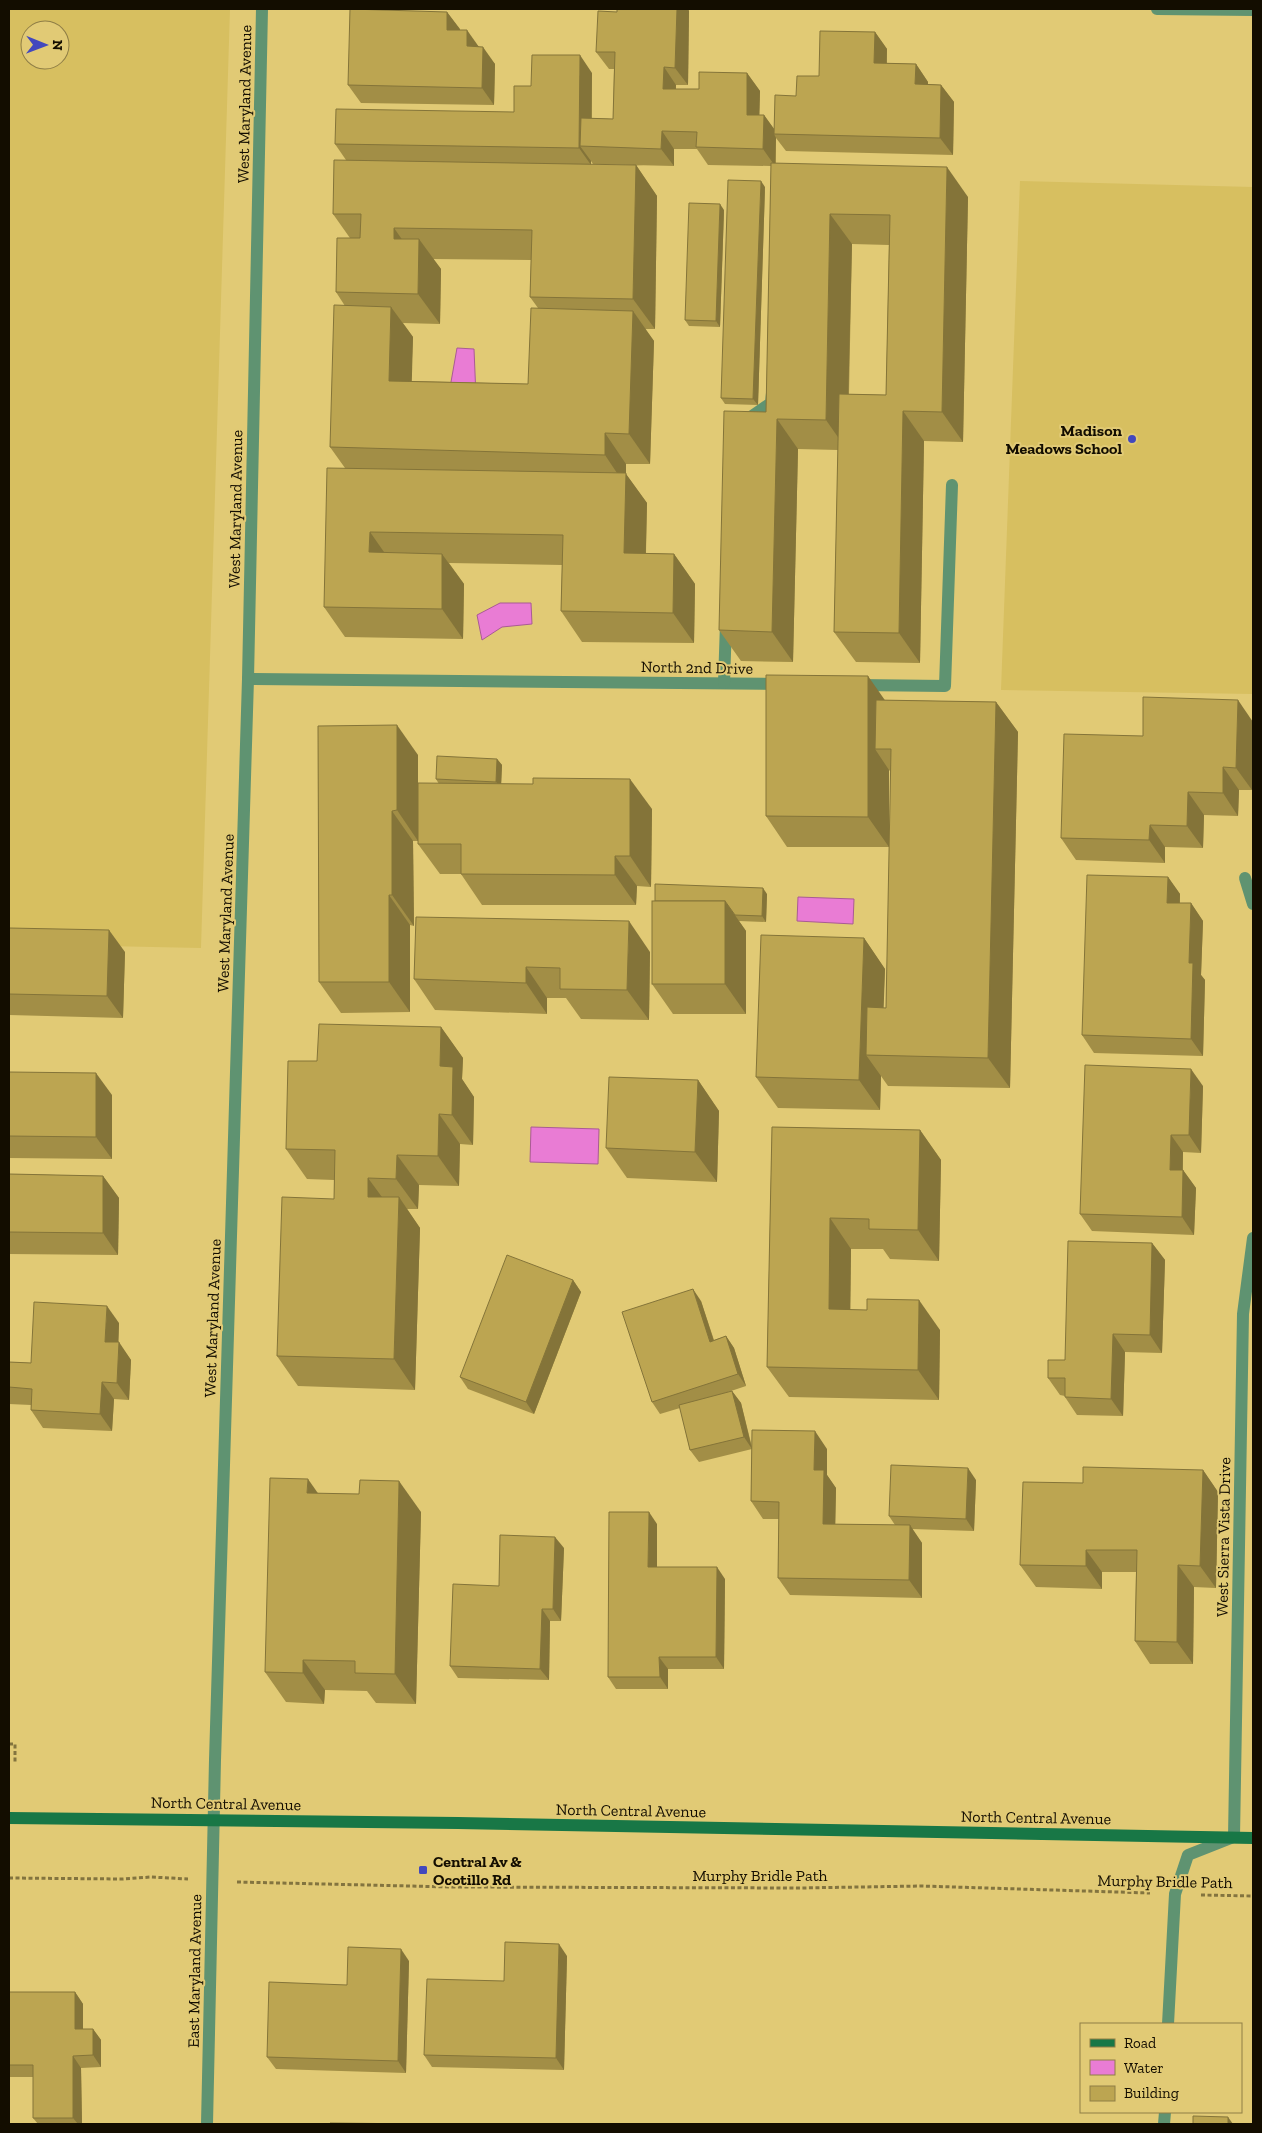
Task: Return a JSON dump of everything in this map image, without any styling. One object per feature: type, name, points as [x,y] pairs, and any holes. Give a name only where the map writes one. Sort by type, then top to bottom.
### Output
[{"type":"main road","name":"North Central Avenue","points":[[9,1818],[214,1819],[1253,1838]]},
{"type":"street","name":"West Maryland Avenue","points":[[214,1819],[248,679],[262,9]]},
{"type":"street","points":[[1157,9],[1253,10]]},
{"type":"street","points":[[738,426],[771,403],[772,384]]},
{"type":"street","points":[[849,685],[945,686],[952,485]]},
{"type":"street","points":[[724,683],[726,606]]},
{"type":"street","name":"North 2nd Drive","points":[[248,679],[791,684]]},
{"type":"street","points":[[1244,878],[1253,904]]},
{"type":"street","name":"West Sierra Vista Drive","points":[[1234,1837],[1243,1314],[1253,1238]]},
{"type":"street","name":"East Maryland Avenue","points":[[207,2124],[214,1819]]},
{"type":"street","points":[[1168,2023],[1175,1894],[1188,1855],[1234,1837]]},
{"type":"path","points":[[9,1744],[15,1744],[15,1764]]},
{"type":"path","points":[[9,1878],[124,1879],[151,1877]]},
{"type":"path","name":"Murphy Bridle Path","points":[[266,1883],[452,1887],[688,1888],[921,1886],[1253,1896]]},
{"type":"shaded area","points":[[9,9],[230,9],[201,948],[9,944]]},
{"type":"shaded area","name":"Madison Meadows School","points":[[1020,181],[1253,187],[1253,694],[1001,690]]},
{"type":"water","points":[[457,348],[474,349],[476,397],[448,399]]},
{"type":"water","points":[[500,603],[531,603],[532,624],[502,627],[482,640],[477,615]]},
{"type":"water","points":[[798,897],[854,899],[853,924],[797,921]]},
{"type":"water","points":[[531,1127],[599,1129],[598,1164],[530,1162]]},
{"type":"building","points":[[350,9],[447,12],[447,30],[467,30],[467,46],[483,47],[482,88],[348,85]]},
{"type":"building","points":[[617,9],[677,9],[675,68],[664,67],[663,89],[699,89],[699,72],[747,73],[747,115],[764,115],[763,149],[696,147],[697,132],[662,131],[661,149],[580,146],[581,118],[613,119],[615,52],[596,52],[598,11],[617,12]]},
{"type":"building","points":[[820,31],[875,32],[874,63],[916,64],[915,84],[941,85],[940,138],[774,134],[775,95],[796,96],[797,76],[819,76]]},
{"type":"building","points":[[532,55],[580,55],[579,148],[335,144],[336,109],[514,112],[514,86],[531,86]]},
{"type":"building","points":[[334,160],[636,165],[633,299],[530,297],[532,230],[394,228],[394,239],[419,239],[418,294],[336,292],[337,238],[360,238],[361,214],[333,214]]},
{"type":"building","points":[[771,163],[947,167],[942,412],[903,411],[899,633],[834,632],[839,394],[886,395],[890,215],[830,214],[826,420],[777,419],[772,632],[719,630],[724,411],[766,412]]},
{"type":"building","points":[[728,180],[761,181],[753,399],[721,398]]},
{"type":"building","points":[[689,203],[720,204],[716,321],[685,320]]},
{"type":"building","points":[[334,305],[391,307],[389,381],[528,384],[531,308],[633,311],[629,434],[605,433],[605,455],[330,447]]},
{"type":"building","points":[[327,468],[626,473],[624,553],[674,554],[673,613],[561,611],[563,535],[370,532],[369,552],[442,554],[442,609],[324,607]]},
{"type":"building","points":[[766,675],[868,676],[868,817],[766,816]]},
{"type":"building","points":[[1143,697],[1238,700],[1236,768],[1223,767],[1223,793],[1188,792],[1187,826],[1150,825],[1149,840],[1061,838],[1064,734],[1143,736]]},
{"type":"building","points":[[876,700],[996,702],[988,1058],[866,1055],[867,1007],[886,1008],[891,749],[875,749]]},
{"type":"building","points":[[397,725],[397,810],[392,811],[392,895],[389,895],[389,982],[319,982],[318,726]]},
{"type":"building","points":[[437,756],[497,759],[496,782],[436,779]]},
{"type":"building","points":[[533,778],[630,779],[630,856],[615,856],[615,875],[461,874],[461,844],[418,844],[418,783],[533,784]]},
{"type":"building","points":[[1087,875],[1168,877],[1167,903],[1191,903],[1189,963],[1193,963],[1191,1039],[1082,1035]]},
{"type":"building","points":[[655,884],[763,888],[762,916],[735,915],[725,901],[655,901]]},
{"type":"building","points":[[652,901],[725,901],[725,984],[652,984]]},
{"type":"building","points":[[416,917],[629,921],[627,990],[560,989],[560,968],[526,967],[526,983],[414,979]]},
{"type":"building","points":[[9,928],[109,930],[107,996],[9,994]]},
{"type":"building","points":[[761,935],[864,938],[859,1080],[756,1077]]},
{"type":"building","points":[[319,1024],[441,1027],[440,1066],[453,1067],[452,1115],[439,1114],[438,1156],[397,1155],[396,1179],[368,1178],[368,1197],[399,1197],[394,1359],[277,1356],[282,1197],[334,1199],[335,1150],[286,1149],[288,1061],[317,1061]]},
{"type":"building","points":[[1085,1065],[1191,1069],[1189,1135],[1171,1135],[1170,1170],[1183,1170],[1182,1217],[1080,1214]]},
{"type":"building","points":[[9,1072],[96,1073],[96,1137],[9,1136]]},
{"type":"building","points":[[609,1077],[698,1080],[695,1152],[606,1148]]},
{"type":"building","points":[[772,1127],[920,1130],[918,1230],[869,1229],[869,1219],[830,1218],[829,1309],[867,1310],[867,1299],[919,1300],[918,1370],[767,1367]]},
{"type":"building","points":[[9,1174],[103,1176],[103,1233],[9,1232]]},
{"type":"building","points":[[1068,1241],[1152,1243],[1150,1335],[1113,1334],[1111,1399],[1065,1397],[1065,1378],[1048,1378],[1048,1360],[1065,1360]]},
{"type":"building","points":[[507,1255],[573,1280],[526,1402],[460,1377]]},
{"type":"building","points":[[693,1289],[710,1342],[726,1336],[738,1374],[652,1402],[622,1312]]},
{"type":"building","points":[[34,1302],[107,1306],[105,1342],[119,1342],[117,1383],[102,1382],[100,1414],[31,1410],[32,1389],[9,1387],[9,1362],[31,1363]]},
{"type":"building","points":[[732,1391],[744,1437],[690,1450],[679,1405]]},
{"type":"building","points":[[752,1430],[815,1431],[814,1470],[824,1470],[823,1524],[910,1525],[909,1580],[778,1578],[779,1502],[751,1501]]},
{"type":"building","points":[[891,1465],[968,1468],[966,1519],[889,1516]]},
{"type":"building","points":[[1083,1467],[1203,1470],[1200,1566],[1178,1565],[1177,1642],[1135,1641],[1137,1550],[1086,1550],[1086,1566],[1020,1565],[1023,1482],[1083,1483]]},
{"type":"building","points":[[270,1478],[308,1479],[307,1493],[359,1494],[360,1480],[399,1481],[395,1674],[355,1673],[355,1661],[303,1660],[303,1673],[265,1672]]},
{"type":"building","points":[[609,1512],[649,1512],[648,1567],[717,1567],[716,1657],[659,1657],[660,1677],[608,1677]]},
{"type":"building","points":[[500,1535],[555,1537],[553,1609],[542,1609],[540,1669],[450,1666],[453,1584],[499,1586]]},
{"type":"building","points":[[505,1942],[559,1944],[556,2058],[424,2055],[427,1979],[504,1981]]},
{"type":"building","points":[[348,1947],[401,1949],[398,2061],[267,2057],[269,1982],[347,1985]]},
{"type":"building","points":[[9,1992],[75,1992],[75,2029],[93,2029],[93,2055],[73,2056],[73,2118],[33,2118],[33,2065],[9,2065]]},
{"type":"building","points":[[1193,2116],[1228,2117],[1228,2124],[1193,2124]]},
{"type":"building","points":[[330,2123],[424,2124],[330,2124]]},
{"type":"place","name":"Madison Meadows School","points":[[1132,439]]},
{"type":"place","name":"Central Av & Ocotillo Rd","points":[[423,1870]]}]
